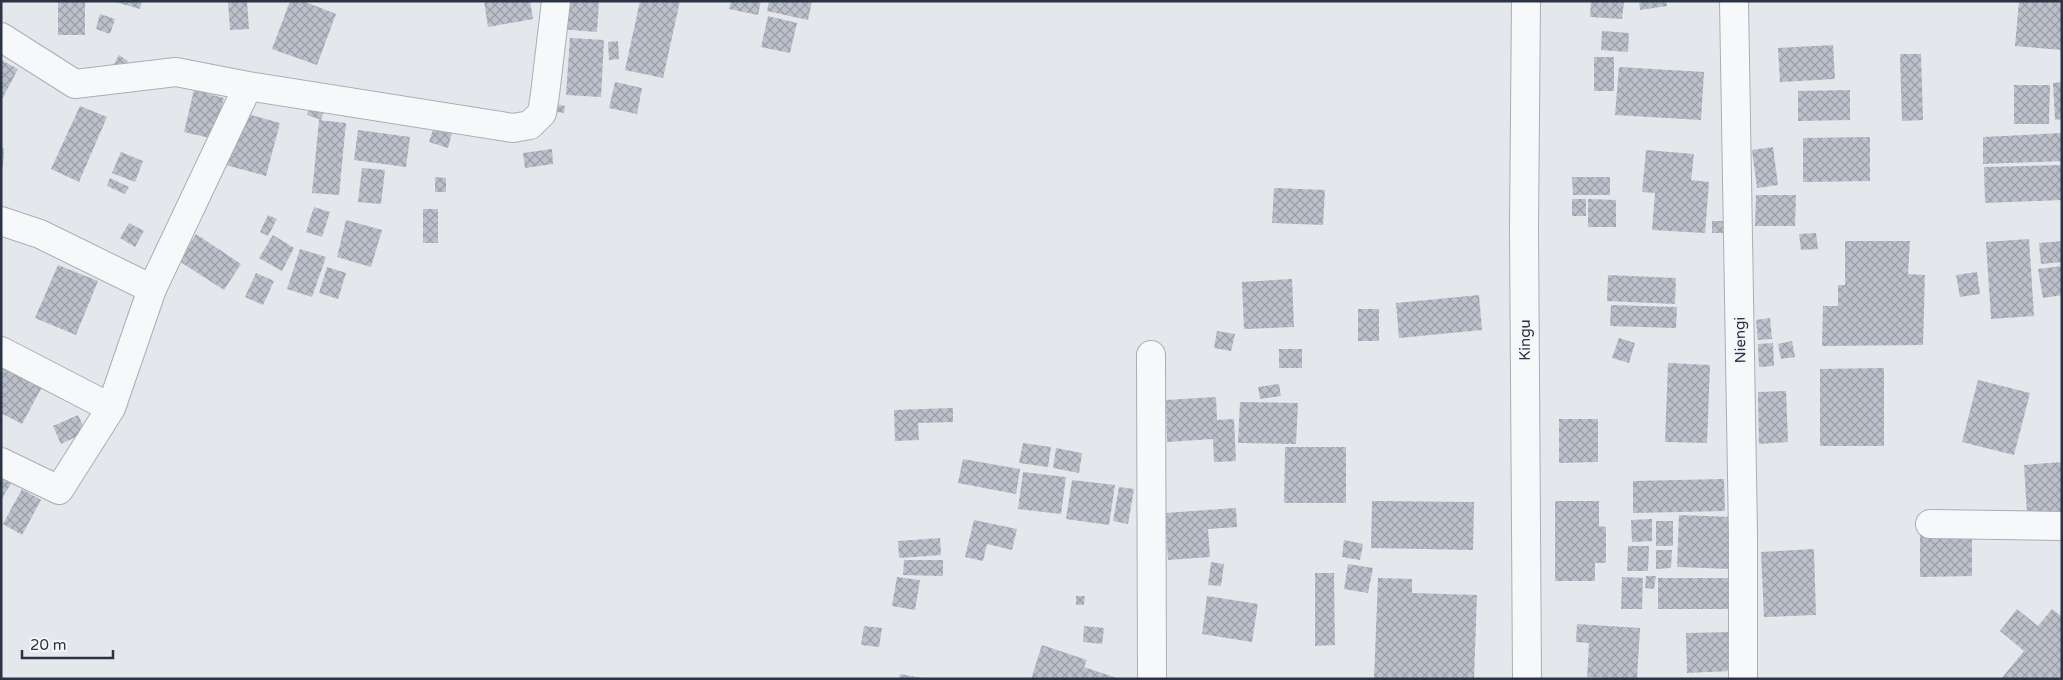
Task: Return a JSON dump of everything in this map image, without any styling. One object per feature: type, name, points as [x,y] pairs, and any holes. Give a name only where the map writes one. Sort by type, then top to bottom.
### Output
[{"type":"street","points":[[1,37],[75,84],[176,72],[248,86],[513,128],[530,125],[542,113],[546,94],[556,1]]},
{"type":"street","name":"Kingu","points":[[1526,1],[1524,238],[1527,679]]},
{"type":"street","name":"Niengi","points":[[1734,1],[1743,514],[1743,679]]},
{"type":"street","points":[[1,462],[59,490],[111,408],[152,289],[248,86]]},
{"type":"street","points":[[1,221],[40,234],[152,289]]},
{"type":"street","points":[[1,351],[111,408]]},
{"type":"street","points":[[1151,355],[1152,679]]},
{"type":"street","points":[[1930,524],[2062,526]]},
{"type":"building","points":[[58,1],[85,1],[85,35],[58,35]]},
{"type":"building","points":[[112,1],[142,1],[140,9]]},
{"type":"building","points":[[228,1],[247,1],[249,29],[230,30]]},
{"type":"building","points":[[290,1],[303,1],[336,14],[317,65],[272,49]]},
{"type":"building","points":[[484,1],[530,1],[533,19],[488,27]]},
{"type":"building","points":[[562,1],[599,1],[597,32],[560,29]]},
{"type":"building","points":[[640,1],[680,1],[663,78],[625,70]]},
{"type":"building","points":[[731,1],[761,1],[758,15],[729,9]]},
{"type":"building","points":[[769,1],[812,1],[808,20],[767,11]]},
{"type":"building","points":[[1591,1],[1624,1],[1622,19],[1590,17]]},
{"type":"building","points":[[1639,1],[1666,1],[1667,6],[1640,10]]},
{"type":"building","points":[[2019,1],[2062,1],[2062,50],[2015,46]]},
{"type":"building","points":[[100,14],[115,19],[110,34],[96,29]]},
{"type":"building","points":[[768,16],[797,23],[790,53],[761,47]]},
{"type":"building","points":[[1602,31],[1629,33],[1628,52],[1601,50]]},
{"type":"building","points":[[570,38],[604,40],[601,97],[566,95]]},
{"type":"building","points":[[618,41],[619,59],[609,60],[608,42]]},
{"type":"building","points":[[1833,45],[1835,79],[1780,82],[1778,48]]},
{"type":"building","points":[[1900,54],[1921,54],[1923,120],[1902,121]]},
{"type":"building","points":[[119,55],[128,61],[121,73],[112,67]]},
{"type":"building","points":[[1594,57],[1614,57],[1614,91],[1594,91]]},
{"type":"building","points":[[1,60],[18,69],[1,101]]},
{"type":"building","points":[[1619,67],[1704,72],[1701,120],[1615,115]]},
{"type":"building","points":[[615,82],[642,88],[637,114],[609,108]]},
{"type":"building","points":[[2062,82],[2062,119],[2055,120],[2053,83]]},
{"type":"building","points":[[2014,85],[2050,85],[2049,124],[2014,124]]},
{"type":"building","points":[[194,90],[224,98],[214,139],[184,132]]},
{"type":"building","points":[[1850,90],[1850,120],[1798,121],[1798,91]]},
{"type":"building","points":[[312,103],[325,108],[321,120],[307,115]]},
{"type":"building","points":[[552,103],[565,106],[564,113],[551,111]]},
{"type":"building","points":[[80,106],[107,117],[79,182],[51,169]]},
{"type":"building","points":[[237,111],[280,123],[266,176],[222,164]]},
{"type":"building","points":[[319,120],[346,123],[339,195],[312,193]]},
{"type":"building","points":[[435,124],[453,129],[448,148],[429,142]]},
{"type":"building","points":[[358,130],[410,137],[406,167],[354,160]]},
{"type":"building","points":[[2062,133],[2062,161],[1983,164],[1983,137]]},
{"type":"building","points":[[1870,137],[1870,181],[1803,182],[1803,138]]},
{"type":"building","points":[[1773,147],[1778,185],[1757,188],[1752,150]]},
{"type":"building","points":[[1,148],[4,148],[3,167],[1,167]]},
{"type":"building","points":[[552,149],[553,164],[525,168],[523,153]]},
{"type":"building","points":[[1646,150],[1694,154],[1691,180],[1709,182],[1705,233],[1652,230],[1655,193],[1642,192]]},
{"type":"building","points":[[121,152],[143,161],[135,182],[112,173]]},
{"type":"building","points":[[2062,165],[2062,200],[1985,203],[1984,167]]},
{"type":"building","points":[[362,168],[385,170],[381,204],[358,202]]},
{"type":"building","points":[[435,177],[446,178],[446,192],[435,192]]},
{"type":"building","points":[[1572,177],[1610,177],[1610,195],[1573,195]]},
{"type":"building","points":[[110,178],[129,187],[125,194],[107,186]]},
{"type":"building","points":[[1274,188],[1325,190],[1323,225],[1272,223]]},
{"type":"building","points":[[1756,195],[1796,195],[1795,226],[1755,226]]},
{"type":"building","points":[[1572,199],[1586,199],[1586,216],[1572,216]]},
{"type":"building","points":[[1588,199],[1616,200],[1616,227],[1588,227]]},
{"type":"building","points":[[314,207],[330,212],[322,237],[306,232]]},
{"type":"building","points":[[423,209],[438,209],[438,243],[423,243]]},
{"type":"building","points":[[268,215],[277,219],[268,236],[260,232]]},
{"type":"building","points":[[346,220],[382,230],[371,267],[337,257]]},
{"type":"building","points":[[1712,221],[1730,221],[1730,233],[1712,233]]},
{"type":"building","points":[[129,223],[144,231],[135,247],[120,238]]},
{"type":"building","points":[[1816,233],[1818,249],[1801,250],[1799,234]]},
{"type":"building","points":[[196,234],[241,264],[224,290],[179,261]]},
{"type":"building","points":[[273,235],[294,248],[282,271],[259,258]]},
{"type":"building","points":[[2029,239],[2034,316],[1991,319],[1986,242]]},
{"type":"building","points":[[1845,241],[1910,241],[1908,274],[1925,275],[1923,345],[1822,346],[1823,306],[1838,306],[1838,285],[1845,285]]},
{"type":"building","points":[[2062,241],[2062,262],[2041,264],[2039,243]]},
{"type":"building","points":[[300,249],[326,257],[312,297],[287,289]]},
{"type":"building","points":[[58,265],[98,281],[76,335],[35,318]]},
{"type":"building","points":[[2062,266],[2062,295],[2043,298],[2038,269]]},
{"type":"building","points":[[327,267],[346,273],[338,299],[319,293]]},
{"type":"building","points":[[1977,272],[1980,294],[1960,297],[1956,275]]},
{"type":"building","points":[[256,273],[274,281],[263,305],[245,297]]},
{"type":"building","points":[[1608,275],[1676,278],[1675,304],[1607,301]]},
{"type":"building","points":[[1292,279],[1294,327],[1244,329],[1242,282]]},
{"type":"building","points":[[1479,295],[1482,330],[1399,338],[1396,303]]},
{"type":"building","points":[[1611,305],[1677,307],[1676,328],[1610,326]]},
{"type":"building","points":[[1358,309],[1379,309],[1379,341],[1358,341]]},
{"type":"building","points":[[1770,318],[1772,339],[1758,340],[1756,320]]},
{"type":"building","points":[[1217,331],[1235,334],[1231,351],[1214,348]]},
{"type":"building","points":[[1619,338],[1635,343],[1629,363],[1612,358]]},
{"type":"building","points":[[1792,341],[1795,357],[1781,359],[1778,344]]},
{"type":"building","points":[[1773,343],[1774,366],[1759,367],[1758,344]]},
{"type":"building","points":[[1279,349],[1302,349],[1302,368],[1279,368]]},
{"type":"building","points":[[1668,363],[1710,365],[1707,443],[1665,442]]},
{"type":"building","points":[[1,365],[42,387],[22,424],[1,413]]},
{"type":"building","points":[[1884,368],[1884,446],[1820,446],[1820,369]]},
{"type":"building","points":[[1978,380],[2030,393],[2014,455],[1962,442]]},
{"type":"building","points":[[1279,384],[1281,396],[1260,399],[1258,387]]},
{"type":"building","points":[[1786,391],[1788,442],[1759,444],[1758,392]]},
{"type":"building","points":[[1216,397],[1217,420],[1234,419],[1236,461],[1214,462],[1213,439],[1167,442],[1166,400]]},
{"type":"building","points":[[1240,402],[1298,403],[1296,444],[1238,443]]},
{"type":"building","points":[[953,408],[953,422],[918,423],[919,440],[895,441],[894,410]]},
{"type":"building","points":[[78,415],[86,432],[61,444],[53,426]]},
{"type":"building","points":[[1559,419],[1598,419],[1598,462],[1559,463]]},
{"type":"building","points":[[1023,443],[1051,447],[1048,467],[1019,463]]},
{"type":"building","points":[[1285,447],[1346,447],[1346,503],[1284,503]]},
{"type":"building","points":[[1056,448],[1082,453],[1079,473],[1053,468]]},
{"type":"building","points":[[963,459],[1020,469],[1016,494],[958,483]]},
{"type":"building","points":[[2062,462],[2062,511],[2027,514],[2024,465]]},
{"type":"building","points":[[1,472],[14,479],[1,500]]},
{"type":"building","points":[[1023,472],[1066,477],[1061,514],[1018,509]]},
{"type":"building","points":[[1724,479],[1725,511],[1633,513],[1633,481]]},
{"type":"building","points":[[1072,480],[1115,485],[1109,525],[1066,519]]},
{"type":"building","points":[[1119,487],[1134,489],[1128,524],[1113,521]]},
{"type":"building","points":[[22,489],[41,500],[22,535],[3,524]]},
{"type":"building","points":[[1372,501],[1474,502],[1473,550],[1371,548]]},
{"type":"building","points":[[1555,501],[1599,501],[1599,526],[1606,527],[1606,563],[1595,563],[1595,581],[1555,581]]},
{"type":"building","points":[[1236,508],[1237,527],[1208,529],[1210,557],[1168,560],[1165,513]]},
{"type":"building","points":[[1679,515],[1732,517],[1730,569],[1677,567]]},
{"type":"building","points":[[1652,519],[1652,541],[1632,542],[1631,520]]},
{"type":"building","points":[[974,520],[1017,529],[1012,550],[987,544],[983,561],[965,557]]},
{"type":"building","points":[[1656,521],[1673,521],[1673,546],[1656,546]]},
{"type":"building","points":[[1972,532],[1972,576],[1920,577],[1920,533]]},
{"type":"building","points":[[940,538],[941,555],[899,558],[898,541]]},
{"type":"building","points":[[1344,540],[1363,544],[1360,560],[1342,557]]},
{"type":"building","points":[[1628,546],[1649,546],[1648,571],[1627,571]]},
{"type":"building","points":[[1814,549],[1816,615],[1764,617],[1761,552]]},
{"type":"building","points":[[1656,550],[1672,550],[1671,568],[1656,569]]},
{"type":"building","points":[[904,560],[943,560],[943,576],[903,575]]},
{"type":"building","points":[[1211,562],[1224,564],[1221,586],[1208,585]]},
{"type":"building","points":[[1348,564],[1373,568],[1368,593],[1344,589]]},
{"type":"building","points":[[1315,573],[1334,573],[1335,645],[1315,646]]},
{"type":"building","points":[[1646,576],[1656,576],[1654,589],[1645,588]]},
{"type":"building","points":[[897,577],[920,580],[915,610],[892,606]]},
{"type":"building","points":[[1622,577],[1643,578],[1642,609],[1621,609]]},
{"type":"building","points":[[1378,578],[1412,579],[1412,593],[1477,595],[1474,679],[1374,679]]},
{"type":"building","points":[[1658,578],[1734,578],[1733,609],[1658,609]]},
{"type":"building","points":[[1076,596],[1085,596],[1084,605],[1076,605]]},
{"type":"building","points":[[1207,596],[1258,604],[1252,642],[1202,634]]},
{"type":"building","points":[[2017,609],[2038,626],[2052,609],[2062,617],[2062,679],[2001,679],[2024,651],[2000,631]]},
{"type":"building","points":[[1577,624],[1640,628],[1637,679],[1587,677],[1589,643],[1576,642]]},
{"type":"building","points":[[864,626],[882,628],[879,647],[861,645]]},
{"type":"building","points":[[1084,626],[1104,628],[1102,644],[1083,642]]},
{"type":"building","points":[[1731,632],[1731,671],[1687,673],[1686,633]]},
{"type":"building","points":[[1042,645],[1087,660],[1084,667],[1120,679],[1031,679]]},
{"type":"building","points":[[900,674],[922,678],[922,679],[899,679]]}]
